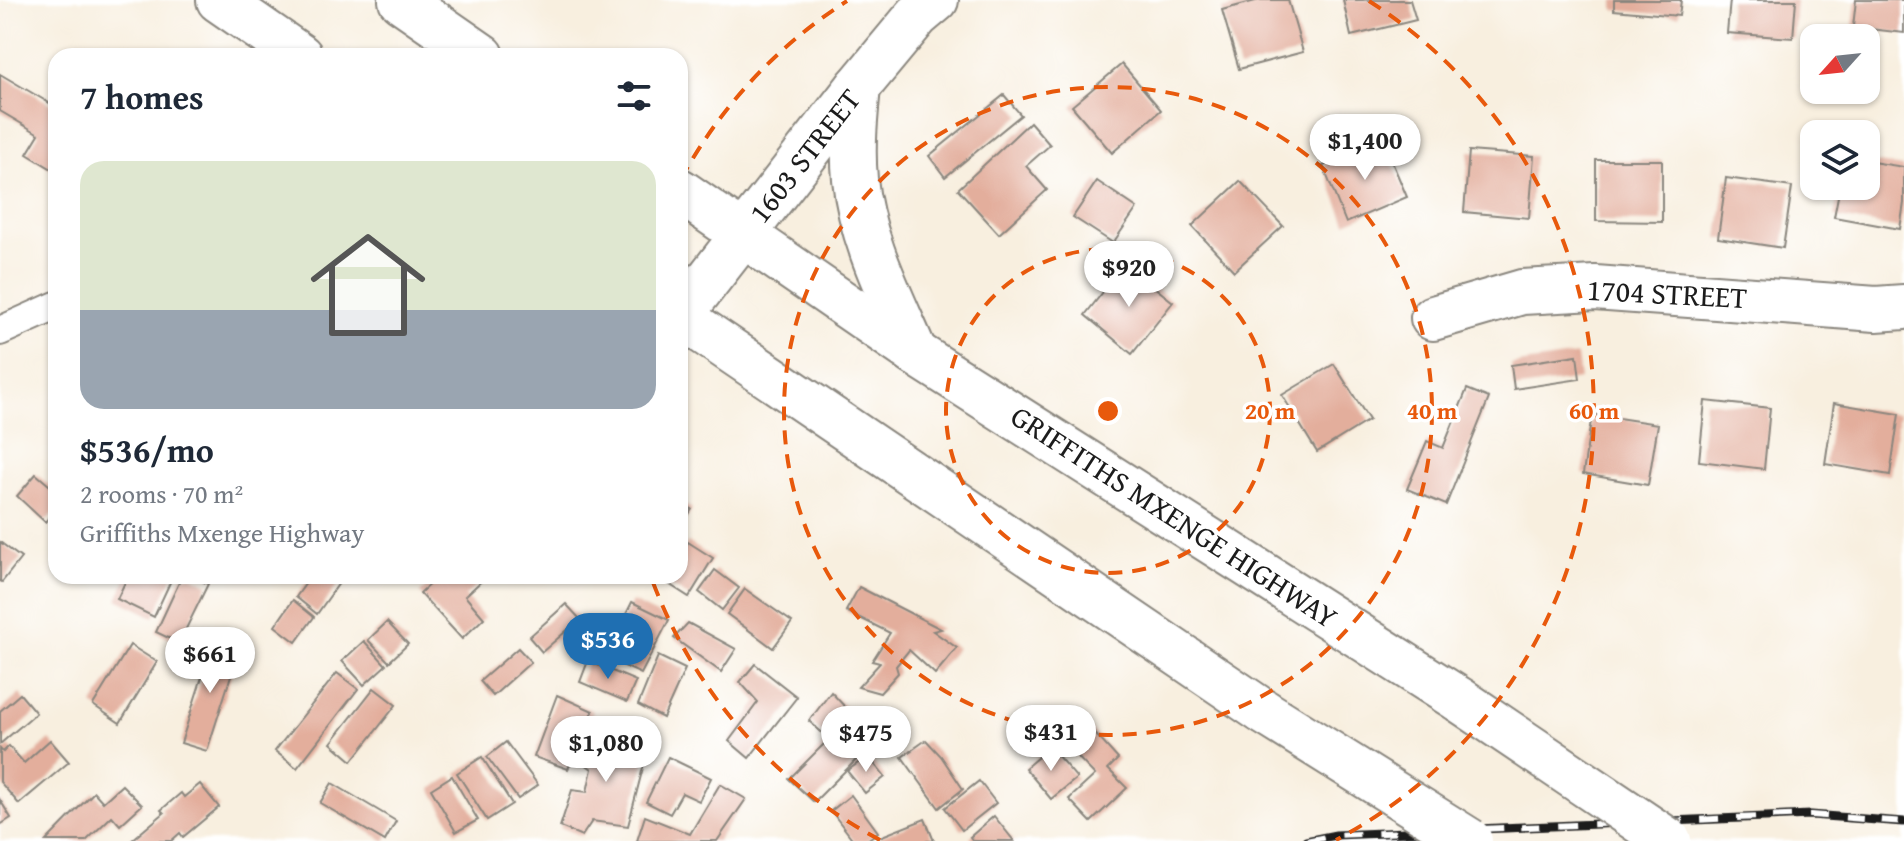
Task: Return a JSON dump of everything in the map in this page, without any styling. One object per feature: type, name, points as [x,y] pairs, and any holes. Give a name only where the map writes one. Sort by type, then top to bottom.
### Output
[{"type":"street","points":[[219,0],[288,48]]},
{"type":"street","points":[[401,0],[470,48]]},
{"type":"street","name":"1603 STREET","points":[[688,306],[858,87],[917,16],[936,0]]},
{"type":"street","points":[[858,87],[853,136],[854,166],[865,231],[915,353]]},
{"type":"street","name":"GRIFFITHS MXENGE HIGHWAY","points":[[688,197],[915,353],[1460,700],[1669,841]]},
{"type":"street","name":"1704 STREET","points":[[1433,318],[1522,292],[1595,288],[1876,309],[1904,307]]},
{"type":"street","points":[[688,321],[1264,712],[1470,841]]},
{"type":"lane","points":[[0,331],[48,310]]},
{"type":"building","points":[[1259,0],[1288,0],[1303,52],[1239,69],[1222,10]]},
{"type":"building","points":[[1343,0],[1410,0],[1416,20],[1351,36]]},
{"type":"building","points":[[1614,0],[1681,0],[1679,16],[1614,10]]},
{"type":"building","points":[[1730,0],[1796,0],[1793,38],[1727,33]]},
{"type":"building","points":[[1856,0],[1904,0],[1904,33],[1880,30],[1880,24],[1853,24]]},
{"type":"building","points":[[1122,64],[1161,110],[1112,153],[1072,106]]},
{"type":"building","points":[[0,74],[48,102],[48,167],[27,154],[39,134],[0,111]]},
{"type":"building","points":[[1004,95],[1021,115],[945,177],[929,156]]},
{"type":"building","points":[[1030,122],[1050,145],[1026,166],[1047,190],[999,234],[958,189]]},
{"type":"building","points":[[1383,141],[1407,197],[1346,223],[1323,166]]},
{"type":"building","points":[[1469,151],[1534,156],[1529,218],[1464,212]]},
{"type":"building","points":[[1596,160],[1662,160],[1662,222],[1596,221]]},
{"type":"building","points":[[1880,163],[1904,167],[1900,229],[1834,217],[1837,200],[1880,200]]},
{"type":"building","points":[[1726,178],[1792,187],[1783,248],[1718,238]]},
{"type":"building","points":[[1097,181],[1137,208],[1113,243],[1073,217]]},
{"type":"building","points":[[1240,181],[1283,226],[1234,271],[1192,226]]},
{"type":"building","points":[[1125,264],[1173,302],[1132,354],[1085,315]]},
{"type":"building","points":[[1577,355],[1580,379],[1514,389],[1511,365]]},
{"type":"building","points":[[1334,364],[1369,420],[1317,452],[1282,395]]},
{"type":"building","points":[[1467,389],[1489,398],[1446,505],[1407,489],[1427,441],[1443,448]]},
{"type":"building","points":[[1705,401],[1770,408],[1764,469],[1699,461]]},
{"type":"building","points":[[1834,403],[1899,414],[1890,475],[1825,464]]},
{"type":"building","points":[[1592,414],[1658,424],[1648,485],[1583,474]]},
{"type":"building","points":[[36,474],[48,484],[48,519],[45,522],[17,496]]},
{"type":"building","points":[[0,542],[21,558],[2,582],[0,581]]},
{"type":"building","points":[[688,542],[713,558],[689,597],[669,584],[688,584]]},
{"type":"building","points":[[715,570],[739,588],[722,610],[699,592]]},
{"type":"building","points":[[124,584],[169,584],[154,617],[117,599]]},
{"type":"building","points":[[178,584],[208,584],[179,643],[156,632]]},
{"type":"building","points":[[305,584],[338,584],[317,614],[296,597]]},
{"type":"building","points":[[430,584],[478,584],[465,596],[484,618],[462,639],[420,593]]},
{"type":"building","points":[[859,587],[941,629],[933,631],[957,648],[935,674],[909,650],[896,666],[898,673],[880,693],[858,687],[880,663],[872,661],[890,633],[846,611]]},
{"type":"building","points":[[745,589],[792,622],[773,648],[727,614]]},
{"type":"building","points":[[293,600],[314,617],[296,642],[275,626]]},
{"type":"building","points":[[632,602],[669,620],[641,674],[605,657]]},
{"type":"building","points":[[566,604],[580,619],[542,652],[529,637]]},
{"type":"building","points":[[387,622],[408,644],[389,662],[368,640]]},
{"type":"building","points":[[688,623],[736,649],[721,672],[674,638]]},
{"type":"building","points":[[214,639],[240,647],[207,751],[181,743]]},
{"type":"building","points":[[364,641],[386,665],[364,685],[342,661]]},
{"type":"building","points":[[130,645],[157,662],[120,723],[93,705]]},
{"type":"building","points":[[518,648],[531,662],[493,696],[480,681]]},
{"type":"building","points":[[658,656],[685,669],[663,718],[638,705]]},
{"type":"building","points":[[588,661],[636,681],[627,702],[580,682]]},
{"type":"building","points":[[755,664],[797,697],[749,758],[729,741],[758,702],[740,682]]},
{"type":"building","points":[[337,673],[358,689],[297,768],[275,751]]},
{"type":"building","points":[[374,688],[396,705],[352,761],[331,743]]},
{"type":"building","points":[[831,692],[876,740],[814,802],[789,779],[829,739],[809,721]]},
{"type":"building","points":[[20,694],[36,713],[0,744],[0,711]]},
{"type":"building","points":[[557,695],[593,711],[568,769],[534,757]]},
{"type":"building","points":[[1090,728],[1118,759],[1108,769],[1127,788],[1091,822],[1069,799],[1095,775],[1069,748]]},
{"type":"building","points":[[593,729],[648,748],[628,826],[592,821],[582,836],[560,827],[572,790],[587,792],[592,769],[581,761]]},
{"type":"building","points":[[50,740],[69,762],[19,804],[0,782],[0,749],[3,752],[9,746],[24,763]]},
{"type":"building","points":[[926,740],[963,789],[939,808],[902,757]]},
{"type":"building","points":[[506,742],[538,785],[518,799],[487,757]]},
{"type":"building","points":[[1050,747],[1077,778],[1051,799],[1025,768]]},
{"type":"building","points":[[868,756],[885,777],[865,793],[847,771]]},
{"type":"building","points":[[482,757],[512,804],[487,820],[457,773]]},
{"type":"building","points":[[668,757],[711,778],[699,801],[682,793],[670,814],[646,802]]},
{"type":"building","points":[[452,776],[478,820],[456,832],[431,789]]},
{"type":"building","points":[[979,781],[996,803],[962,830],[945,808]]},
{"type":"building","points":[[332,783],[396,821],[385,841],[320,803]]},
{"type":"building","points":[[200,784],[219,807],[183,837],[180,833],[171,841],[131,841],[164,813],[161,810],[181,793],[184,797]]},
{"type":"building","points":[[720,784],[746,799],[717,841],[637,841],[645,816],[690,834]]},
{"type":"building","points":[[122,785],[142,805],[120,825],[112,816],[86,841],[46,841],[94,792],[103,802]]},
{"type":"building","points":[[851,795],[878,832],[866,841],[854,841],[831,811]]},
{"type":"building","points":[[0,800],[11,818],[0,825]]},
{"type":"building","points":[[994,816],[1014,841],[973,841],[970,837]]},
{"type":"building","points":[[925,819],[934,841],[879,841],[877,838]]},
{"type":"railway","points":[[1306,841],[1336,835],[1811,815],[1904,822]]}]
